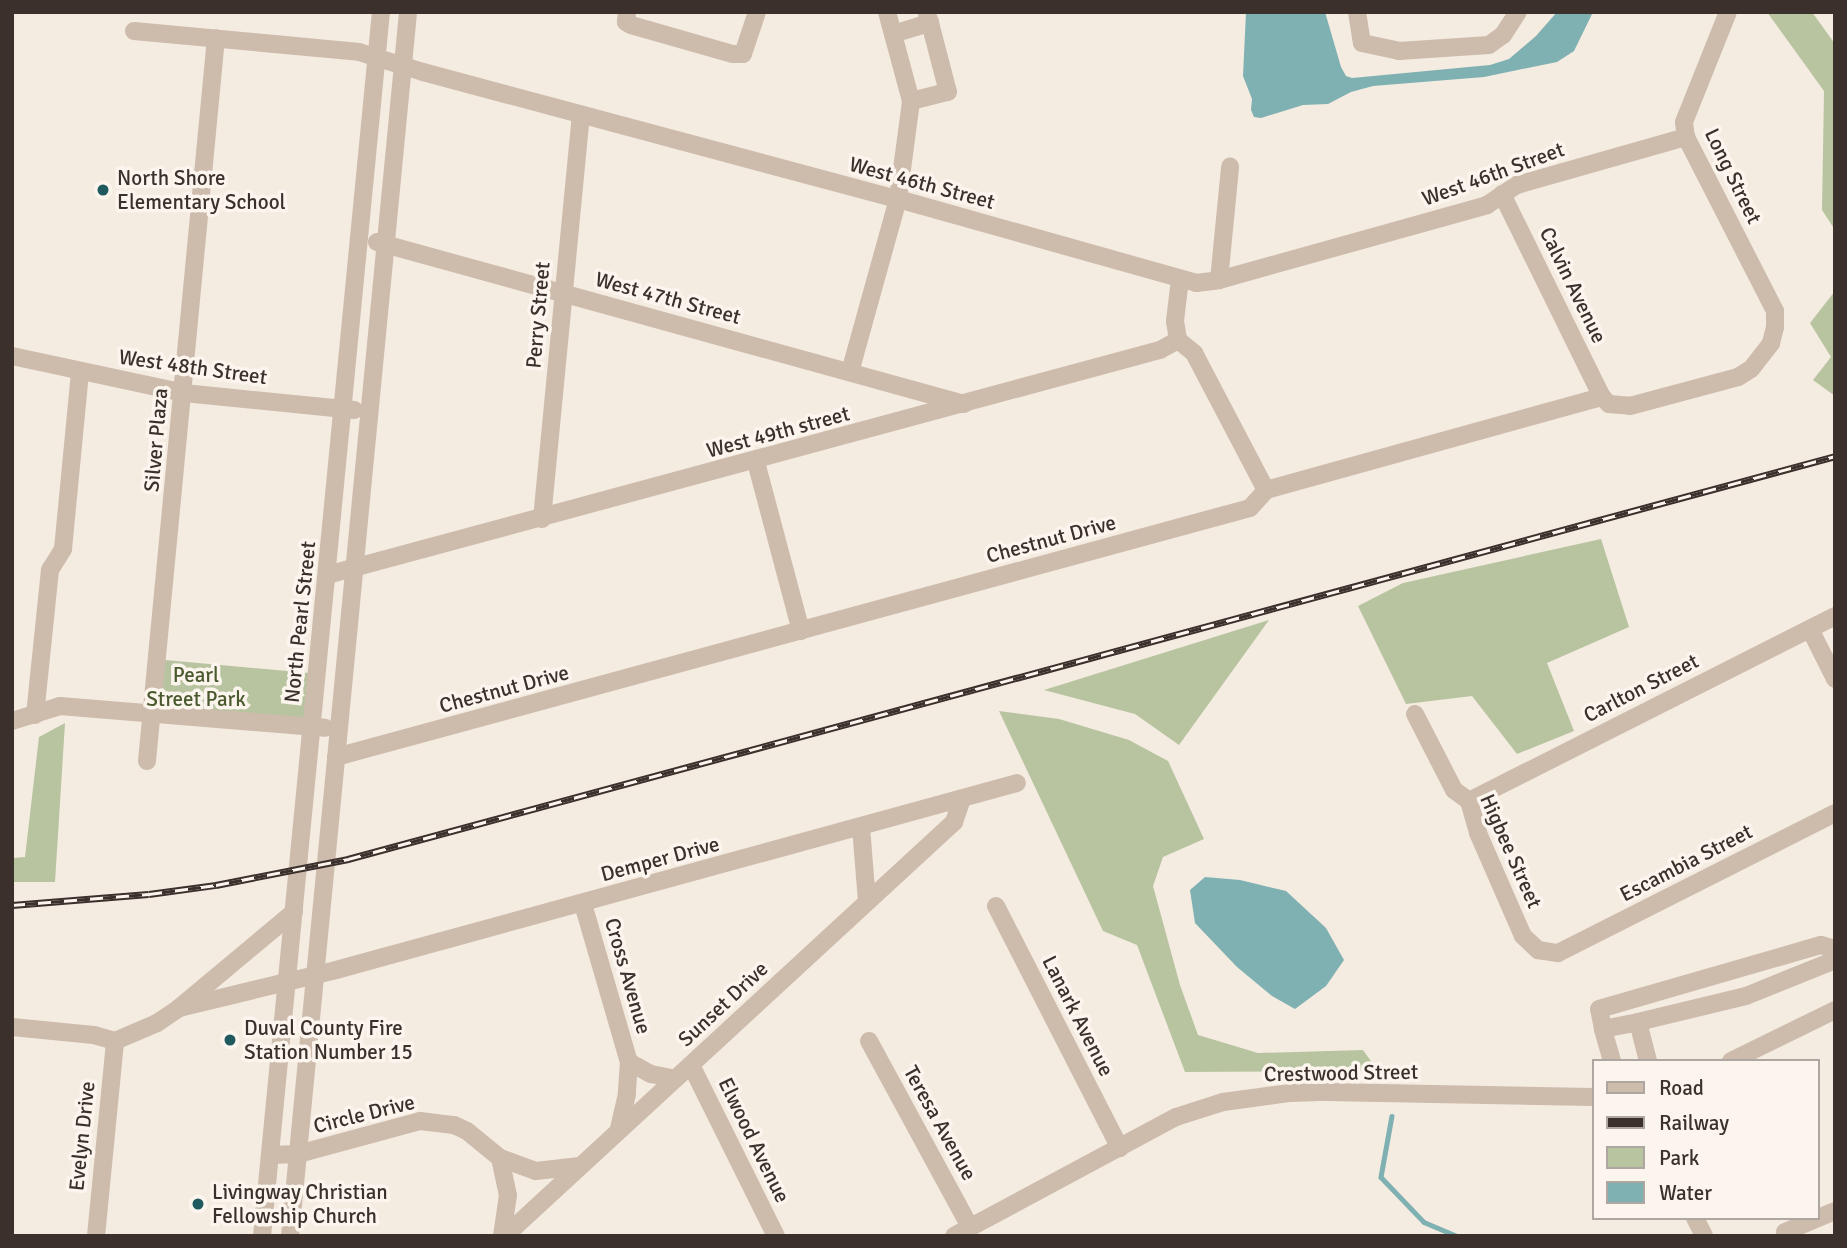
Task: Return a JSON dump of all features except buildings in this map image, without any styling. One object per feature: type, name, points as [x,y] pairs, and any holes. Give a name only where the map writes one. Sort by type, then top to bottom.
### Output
[{"type":"street","name":"North Pearl Street","points":[[262,1236],[381,12]]},
{"type":"street","points":[[290,1236],[408,12]]},
{"type":"street","points":[[627,12],[625,22],[631,26],[733,54],[743,54],[757,12]]},
{"type":"street","points":[[850,372],[898,199],[911,100],[887,12]]},
{"type":"street","points":[[1357,12],[1362,43],[1399,51],[1489,45],[1503,35],[1518,12]]},
{"type":"street","name":"Long Street","points":[[1728,12],[1684,122],[1686,137],[1775,311],[1773,335],[1762,356]]},
{"type":"street","points":[[893,34],[928,17],[948,92],[911,100]]},
{"type":"street","name":"West 46th Street","points":[[134,31],[359,51],[581,116],[898,199],[1196,283],[1219,280],[1487,205],[1517,185],[1686,137]]},
{"type":"street","name":"Silver Plaza","points":[[147,761],[216,38]]},
{"type":"street","name":"Perry Street","points":[[542,519],[581,116]]},
{"type":"street","points":[[1219,280],[1230,167]]},
{"type":"street","name":"Calvin Avenue","points":[[1502,194],[1602,397]]},
{"type":"street","name":"West 47th Street","points":[[360,238],[964,404]]},
{"type":"street","points":[[1180,279],[1175,321],[1178,340],[1194,353],[1266,490]]},
{"type":"street","name":"West 49th street","points":[[327,575],[354,570],[964,404],[1160,349],[1178,340]]},
{"type":"street","name":"West 48th Street","points":[[12,356],[184,393],[369,412]]},
{"type":"street","name":"Chestnut Drive","points":[[336,757],[1250,508],[1266,490],[1602,397],[1609,404],[1630,406],[1738,377],[1762,356]]},
{"type":"street","points":[[35,715],[50,570],[64,549],[80,372]]},
{"type":"street","points":[[756,461],[801,631]]},
{"type":"street","name":"Carlton Street","points":[[1469,801],[1835,616]]},
{"type":"street","points":[[1810,629],[1835,679]]},
{"type":"street","points":[[12,721],[60,706],[339,729]]},
{"type":"street","name":"Higbee Street","points":[[1415,714],[1454,790],[1469,801],[1478,833],[1522,936],[1538,950],[1558,953]]},
{"type":"street","name":"Demper Drive","points":[[179,1008],[583,904],[1017,783]]},
{"type":"street","name":"Sunset Drive","points":[[504,1236],[954,822],[962,799]]},
{"type":"street","name":"Escambia Street","points":[[1558,953],[1835,813]]},
{"type":"street","points":[[861,827],[867,902]]},
{"type":"street","name":"Cross Avenue","points":[[583,904],[629,1062],[627,1094],[619,1130]]},
{"type":"street","name":"Lanark Avenue","points":[[996,906],[1120,1148]]},
{"type":"street","points":[[12,1027],[94,1035],[115,1041],[158,1023],[179,1008],[294,912]]},
{"type":"street","points":[[1611,1059],[1599,1009],[1821,945],[1835,949]]},
{"type":"street","points":[[1603,1029],[1746,996],[1835,960]]},
{"type":"street","points":[[1735,1059],[1835,1010]]},
{"type":"street","points":[[1639,1022],[1648,1059]]},
{"type":"street","name":"Evelyn Drive","points":[[96,1236],[115,1041]]},
{"type":"street","name":"Teresa Avenue","points":[[869,1041],[962,1231]]},
{"type":"street","name":"Cross Avenue","points":[[629,1062],[651,1074],[676,1079]]},
{"type":"street","name":"Elwood Avenue","points":[[691,1065],[776,1236]]},
{"type":"street","name":"Crestwood Street","points":[[962,1231],[1176,1117],[1223,1102],[1290,1093],[1591,1097]]},
{"type":"street","name":"Circle Drive","points":[[270,1155],[298,1154],[420,1121],[438,1121],[467,1131],[500,1158],[536,1171],[580,1166]]},
{"type":"street","points":[[500,1158],[508,1195],[504,1236]]},
{"type":"street","points":[[1696,1220],[1704,1236]]},
{"type":"street","points":[[1785,1230],[1811,1220]]},
{"type":"green space","points":[[1767,12],[1812,12],[1835,44],[1835,230],[1822,210],[1824,91]]},
{"type":"green space","points":[[1835,291],[1835,396],[1813,380],[1831,357],[1810,323]]},
{"type":"green space","points":[[1601,539],[1629,627],[1547,663],[1574,731],[1517,754],[1472,696],[1406,704],[1358,606],[1403,583]]},
{"type":"green space","points":[[1269,620],[1179,745],[1135,714],[1044,690]]},
{"type":"green space","name":"Pearl Street Park","points":[[165,660],[309,673],[305,718],[161,708]]},
{"type":"green space","points":[[999,711],[1059,719],[1129,740],[1168,761],[1204,839],[1163,857],[1153,886],[1180,985],[1198,1035],[1258,1053],[1363,1050],[1378,1071],[1185,1072],[1137,945],[1103,931]]},
{"type":"green space","points":[[65,723],[55,882],[12,882],[12,858],[25,857],[39,737]]},
{"type":"water","points":[[1246,12],[1325,12],[1341,67],[1346,76],[1352,78],[1490,65],[1509,59],[1536,36],[1557,12],[1593,12],[1574,51],[1557,62],[1484,77],[1373,86],[1351,92],[1328,104],[1303,105],[1261,118],[1254,117],[1251,110],[1252,99],[1243,76]]},
{"type":"water","points":[[1205,877],[1240,880],[1286,891],[1326,928],[1344,960],[1326,986],[1295,1009],[1272,996],[1237,967],[1195,923],[1190,890]]},
{"type":"waterway","points":[[1392,1116],[1381,1177],[1424,1222],[1457,1236]]},
{"type":"railway","points":[[12,905],[149,894],[216,885],[348,859],[1835,456]]},
{"type":"place","name":"North Shore Elementary School","points":[[103,190]]},
{"type":"place","name":"Duval County Fire Station Number 15","points":[[230,1040]]},
{"type":"place","name":"Livingway Christian Fellowship Church","points":[[198,1204]]}]
